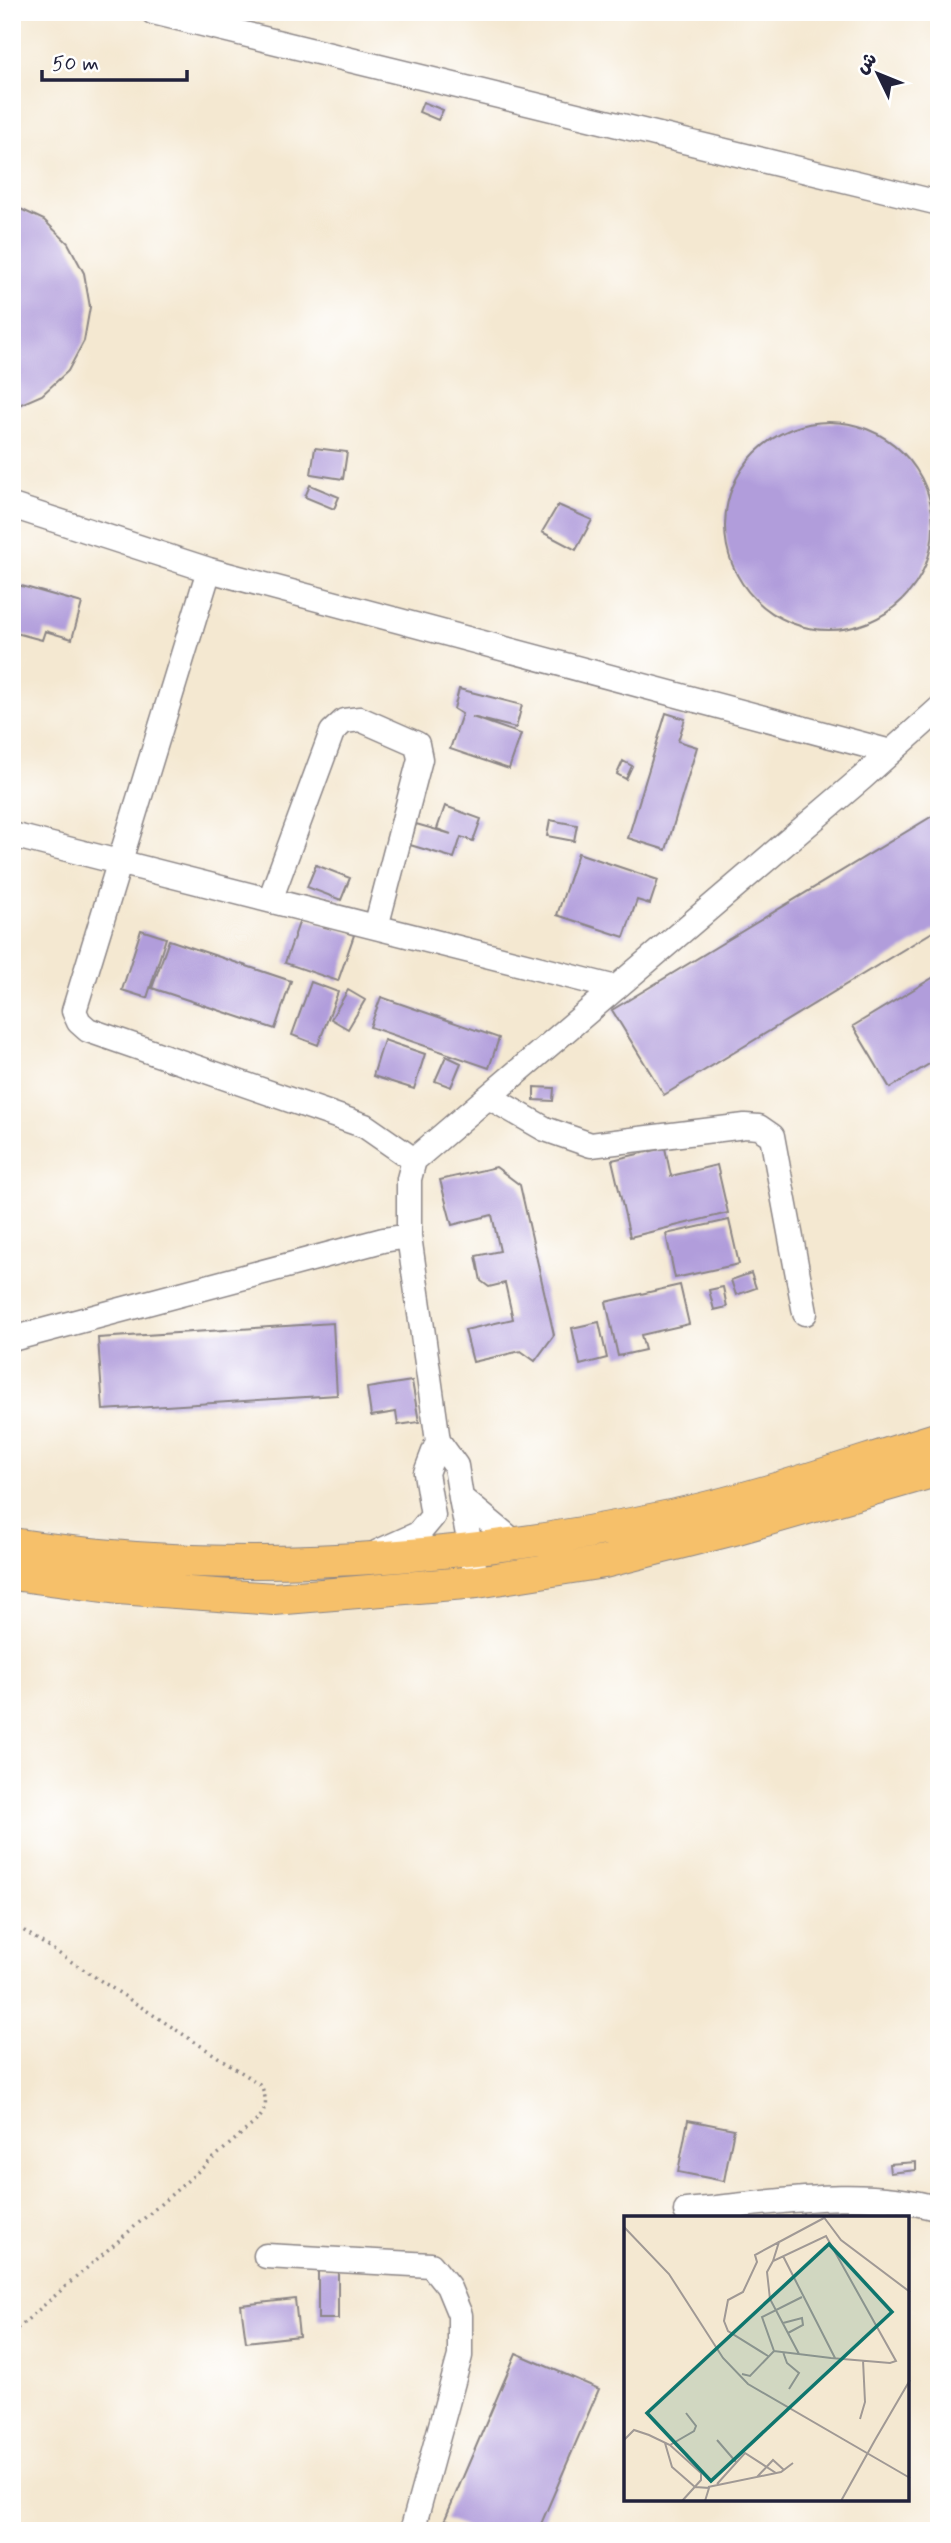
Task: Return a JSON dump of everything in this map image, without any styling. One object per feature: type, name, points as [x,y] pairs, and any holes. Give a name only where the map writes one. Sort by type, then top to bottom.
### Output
[{"type":"main road","points":[[12,1544],[67,1552],[179,1560],[285,1562],[469,1549],[682,1513],[939,1438]]},
{"type":"main road","points":[[12,1574],[118,1588],[274,1599],[477,1582],[604,1562],[738,1528],[939,1470]]},
{"type":"lane","points":[[153,12],[939,203]]},
{"type":"lane","points":[[12,506],[209,570],[891,752]]},
{"type":"lane","points":[[209,570],[118,861],[75,1011],[79,1022],[88,1030],[365,1126],[414,1160]]},
{"type":"lane","points":[[477,1582],[456,1466],[438,1440],[409,1236],[409,1179],[414,1160],[939,709]]},
{"type":"lane","points":[[270,900],[332,732],[344,721],[360,719],[417,744],[420,759],[376,927]]},
{"type":"lane","points":[[12,835],[616,988]]},
{"type":"lane","points":[[489,1097],[545,1129],[591,1145],[745,1126],[759,1127],[772,1136],[805,1313]]},
{"type":"lane","points":[[12,1339],[383,1240],[409,1236]]},
{"type":"lane","points":[[438,1440],[426,1473],[442,1584]]},
{"type":"lane","points":[[461,1498],[513,1541]]},
{"type":"lane","points":[[364,1557],[418,1534],[433,1516]]},
{"type":"lane","points":[[686,2211],[863,2197],[912,2201],[939,2209]]},
{"type":"lane","points":[[266,2256],[431,2265],[448,2286],[460,2315],[460,2356],[412,2531]]},
{"type":"path","points":[[12,1923],[261,2085],[268,2100],[265,2112],[239,2136],[12,2333]]},
{"type":"building","points":[[423,102],[443,110],[438,120],[419,112]]},
{"type":"building","points":[[12,205],[44,220],[68,243],[84,273],[90,307],[84,341],[68,371],[42,395],[12,408]]},
{"type":"building","points":[[829,422],[869,430],[887,439],[903,452],[916,468],[925,486],[933,526],[925,566],[916,584],[903,600],[887,613],[869,622],[829,630],[789,622],[771,613],[755,600],[742,584],[733,566],[725,526],[733,486],[742,468],[755,452],[771,439],[789,430]]},
{"type":"building","points":[[315,448],[347,452],[343,479],[311,474]]},
{"type":"building","points":[[310,485],[339,497],[334,509],[305,497]]},
{"type":"building","points":[[558,505],[592,520],[576,550],[542,532]]},
{"type":"building","points":[[18,585],[82,603],[72,639],[45,631],[42,640],[12,632],[12,604]]},
{"type":"building","points":[[459,689],[522,705],[516,728],[472,717],[521,734],[509,769],[450,749],[462,714],[454,709]]},
{"type":"building","points":[[666,713],[685,719],[678,741],[697,747],[666,850],[628,838]]},
{"type":"building","points":[[623,761],[632,766],[626,779],[617,774]]},
{"type":"building","points":[[445,806],[481,819],[473,841],[461,837],[454,858],[410,845],[416,824],[451,834],[437,829]]},
{"type":"building","points":[[939,812],[939,928],[664,1095],[612,1010]]},
{"type":"building","points":[[550,820],[577,825],[574,841],[547,836]]},
{"type":"building","points":[[578,853],[658,880],[650,904],[637,900],[624,937],[557,915]]},
{"type":"building","points":[[316,865],[350,878],[341,900],[307,887]]},
{"type":"building","points":[[301,917],[354,935],[338,981],[285,963]]},
{"type":"building","points":[[141,930],[166,938],[147,998],[122,990]]},
{"type":"building","points":[[169,940],[291,981],[275,1029],[152,988]]},
{"type":"building","points":[[939,974],[939,1058],[890,1088],[853,1026]]},
{"type":"building","points":[[311,982],[338,992],[318,1045],[292,1035]]},
{"type":"building","points":[[348,990],[365,1000],[348,1029],[331,1019]]},
{"type":"building","points":[[381,997],[499,1038],[489,1068],[370,1027]]},
{"type":"building","points":[[384,1040],[425,1054],[414,1089],[373,1076]]},
{"type":"building","points":[[446,1056],[461,1063],[451,1087],[435,1081]]},
{"type":"building","points":[[534,1087],[554,1088],[553,1101],[534,1100]]},
{"type":"building","points":[[665,1148],[671,1176],[717,1165],[728,1213],[630,1237],[612,1160]]},
{"type":"building","points":[[496,1167],[520,1185],[554,1335],[535,1361],[521,1351],[473,1362],[465,1330],[513,1319],[505,1283],[489,1287],[481,1281],[476,1256],[500,1251],[492,1215],[452,1225],[440,1180]]},
{"type":"building","points":[[729,1220],[739,1264],[675,1278],[666,1234]]},
{"type":"building","points":[[751,1273],[756,1288],[736,1295],[731,1280]]},
{"type":"building","points":[[680,1285],[689,1324],[641,1335],[645,1350],[618,1356],[606,1302]]},
{"type":"building","points":[[723,1287],[727,1307],[714,1310],[709,1290]]},
{"type":"building","points":[[599,1322],[607,1358],[580,1365],[572,1328]]},
{"type":"building","points":[[333,1323],[337,1395],[103,1410],[98,1338]]},
{"type":"building","points":[[412,1381],[419,1422],[398,1425],[396,1412],[371,1416],[367,1388]]},
{"type":"building","points":[[688,2120],[734,2129],[724,2181],[678,2172]]},
{"type":"building","points":[[916,2162],[916,2170],[890,2173],[889,2164]]},
{"type":"building","points":[[880,2209],[880,2216],[803,2216],[803,2211]]},
{"type":"building","points":[[318,2270],[338,2270],[338,2319],[318,2319]]},
{"type":"building","points":[[295,2299],[299,2336],[246,2342],[241,2305]]},
{"type":"building","points":[[516,2353],[599,2389],[538,2531],[473,2531],[445,2519]]}]
